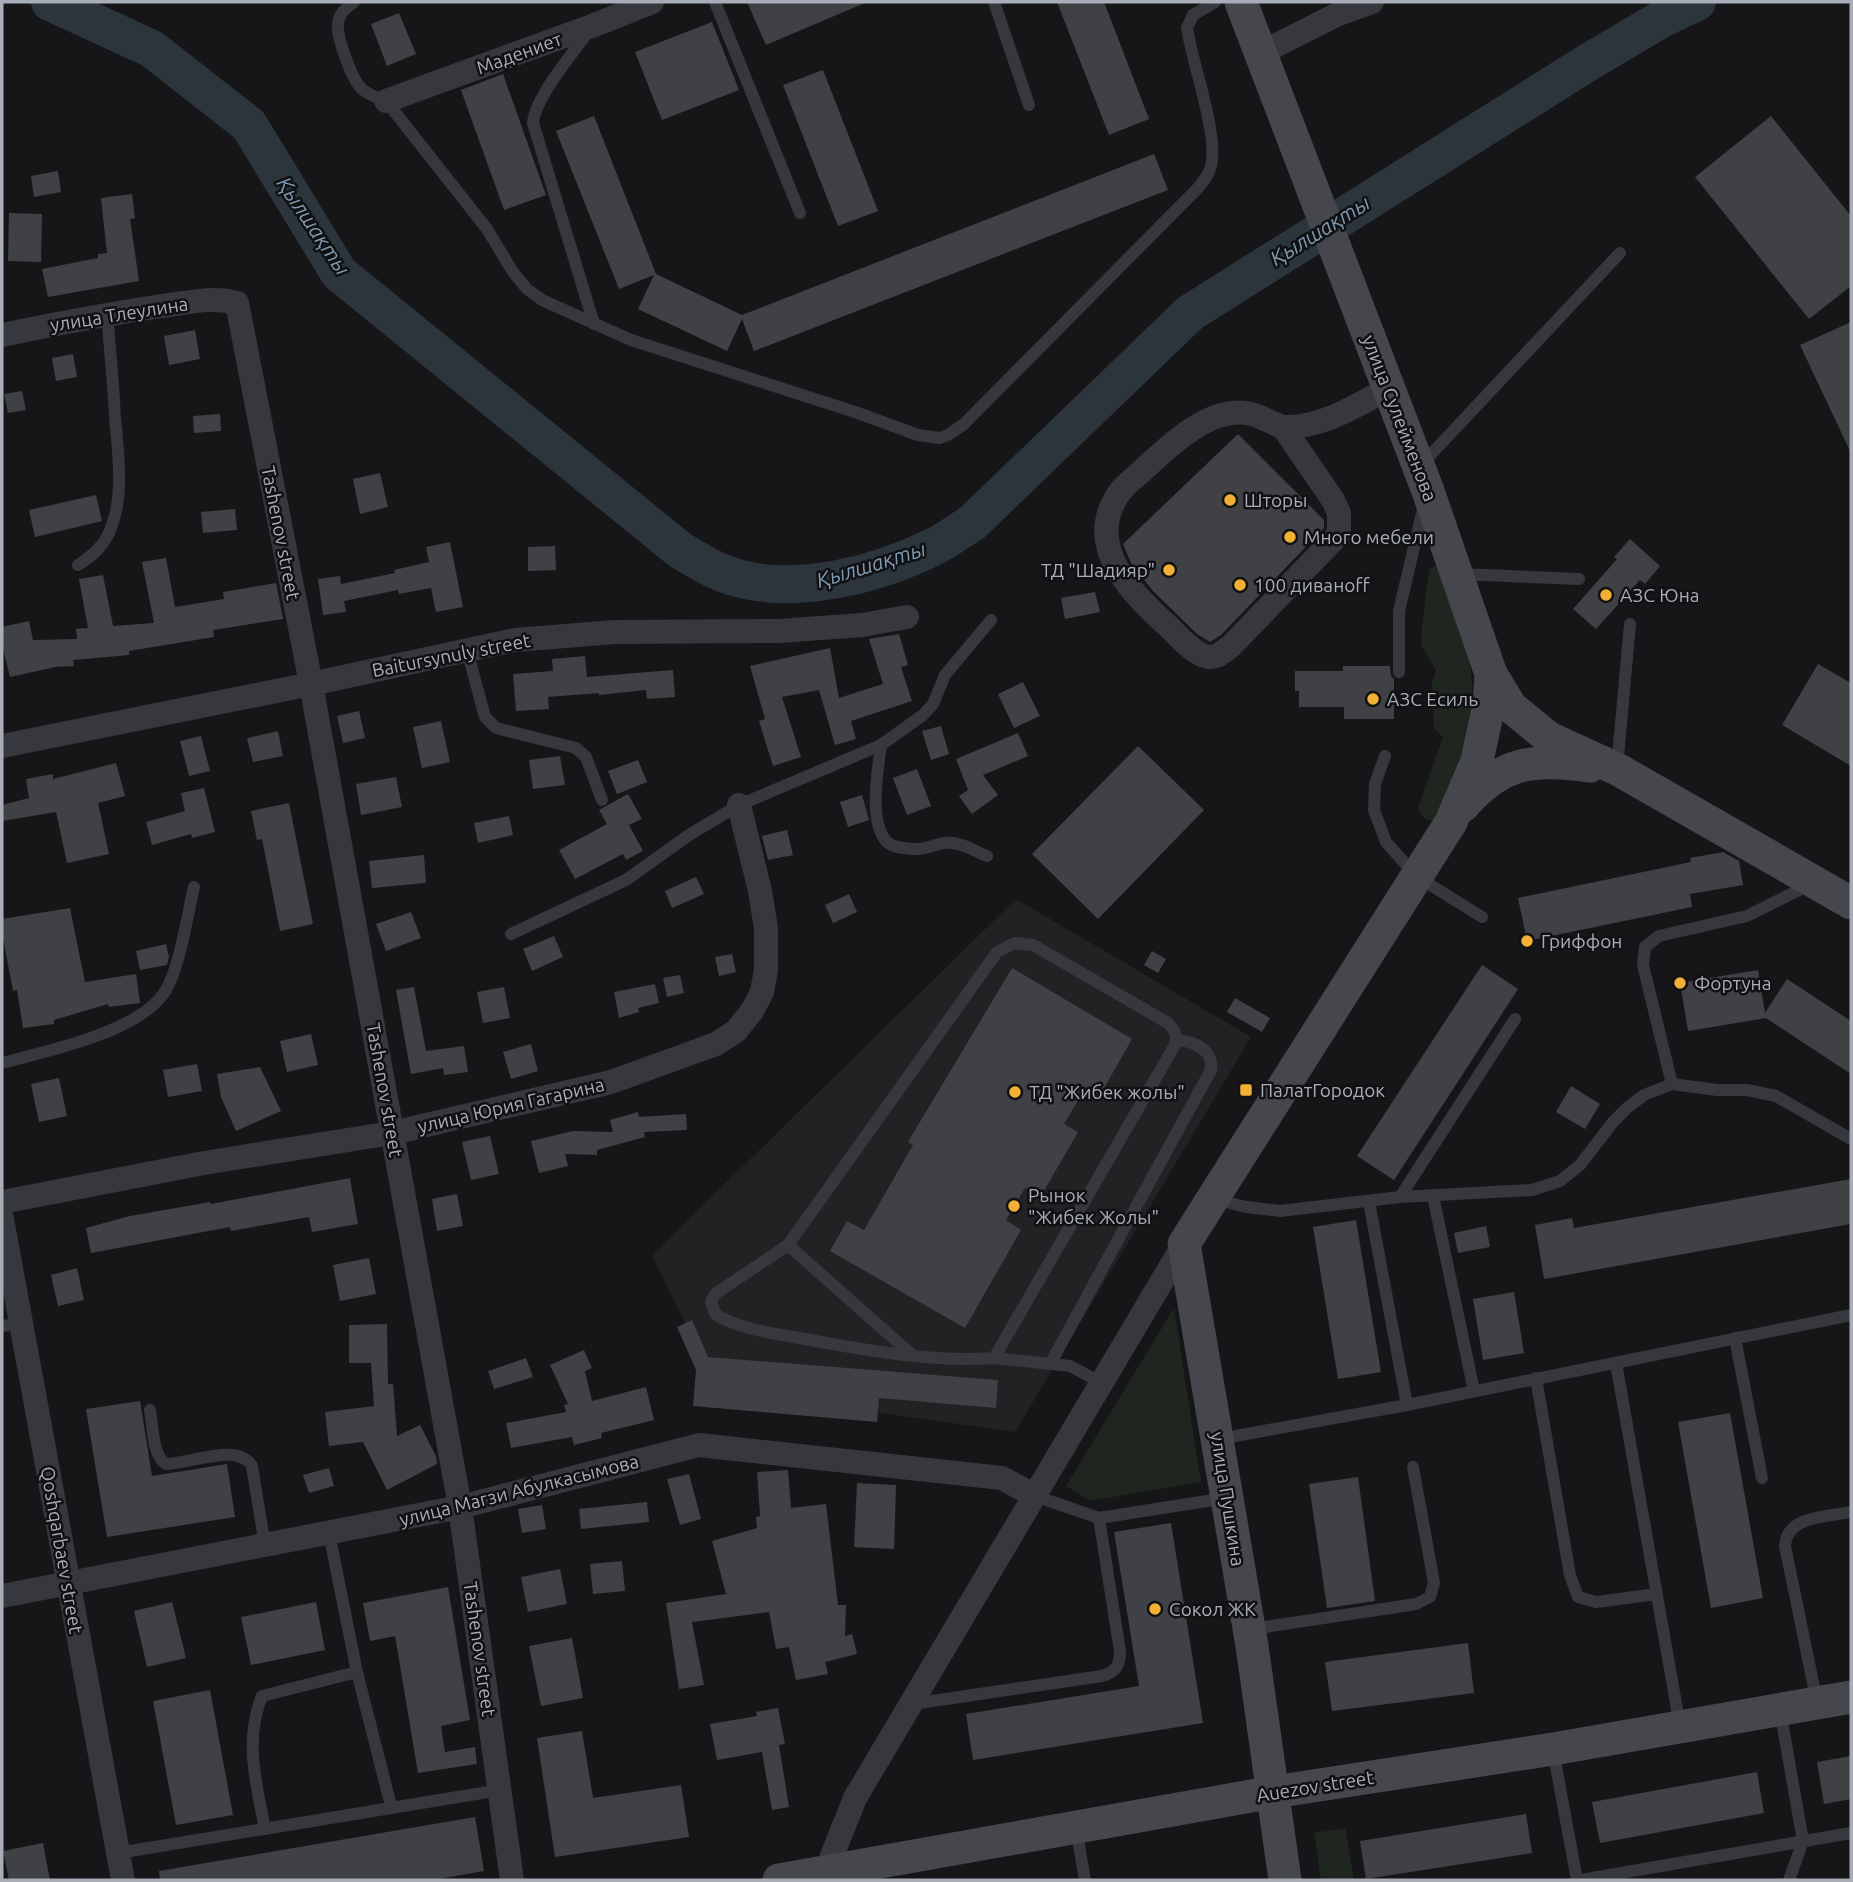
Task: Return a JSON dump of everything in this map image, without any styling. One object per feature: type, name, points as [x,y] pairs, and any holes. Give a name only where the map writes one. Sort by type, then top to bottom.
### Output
[{"type":"street","name":"Мадениет","points":[[386,101],[652,2]]},
{"type":"street","name":"улица Сулейменова","points":[[1241,2],[1390,388],[1491,674]]},
{"type":"street","points":[[1261,53],[1348,6],[1372,2]]},
{"type":"street","name":"улица Тлеулина","points":[[2,335],[107,314],[219,298],[237,303]]},
{"type":"street","name":"Tashenov street","points":[[237,303],[311,684],[460,1507],[512,1880]]},
{"type":"street","points":[[1283,427],[1333,500],[1339,513],[1339,534],[1231,646],[1219,655],[1202,655],[1124,582],[1113,563],[1107,537],[1108,517],[1116,497],[1176,439],[1225,414],[1244,412],[1265,417],[1283,427],[1329,418],[1390,388]]},
{"type":"street","name":"Baitursynuly street","points":[[2,747],[514,640],[615,632],[779,631],[862,625],[907,617]]},
{"type":"street","points":[[1491,674],[1511,708],[1549,738],[1617,769],[1851,903]]},
{"type":"street","points":[[1451,822],[1477,761],[1489,705],[1491,674]]},
{"type":"street","points":[[826,1871],[855,1798],[1184,1244],[1451,822],[1489,780],[1520,765],[1565,762],[1617,769]]},
{"type":"street","name":"улица Юрия Гагарина","points":[[2,1202],[204,1163],[392,1133],[611,1082],[716,1044],[736,1031],[752,1011],[762,992],[766,970],[766,928],[760,891],[739,806]]},
{"type":"street","name":"Qoshqarbaev street","points":[[2,1219],[11,1325],[68,1584],[123,1880]]},
{"type":"street","name":"улица Пушкина","points":[[1184,1244],[1219,1439],[1285,1880]]},
{"type":"street","name":"улица Магзи Абулкасымова","points":[[2,1596],[460,1507],[699,1445],[1002,1478],[1035,1496]]},
{"type":"street","name":"Auezov street","points":[[779,1880],[826,1871],[906,1863],[1273,1792],[1553,1749],[1851,1697]]},
{"type":"lane","points":[[354,2],[343,10],[338,21],[338,33],[353,77],[360,88],[386,101],[487,229],[513,272],[527,289],[542,300],[631,340],[918,435],[940,438],[964,424],[1197,189],[1209,173],[1212,165],[1212,143],[1187,27],[1193,15],[1215,2]]},
{"type":"lane","points":[[715,2],[800,213]]},
{"type":"lane","points":[[994,2],[1029,105]]},
{"type":"lane","points":[[592,26],[541,99],[533,123],[594,324]]},
{"type":"lane","points":[[1399,672],[1399,611],[1423,480],[1620,253]]},
{"type":"lane","points":[[78,565],[93,556],[104,543],[117,505],[119,462],[107,314]]},
{"type":"lane","points":[[1456,574],[1579,579]]},
{"type":"lane","points":[[510,934],[626,880],[689,835],[739,806],[881,745],[923,715],[933,704],[945,675],[991,620]]},
{"type":"lane","points":[[1617,769],[1630,624]]},
{"type":"lane","points":[[467,650],[485,717],[496,728],[576,748],[586,757],[602,800]]},
{"type":"lane","points":[[881,745],[876,808],[887,842],[912,849],[927,849],[949,842],[987,856]]},
{"type":"lane","points":[[1385,756],[1376,785],[1374,810],[1386,842],[1416,876],[1482,917]]},
{"type":"lane","points":[[1672,1084],[1643,965],[1645,947],[1658,936],[1747,916],[1816,881]]},
{"type":"lane","points":[[2,1063],[113,1030],[156,1004],[167,989],[194,887]]},
{"type":"lane","points":[[994,1358],[1178,1041],[1176,1031],[1168,1024],[1033,946],[1015,943],[997,953],[788,1245],[715,1294],[711,1308],[716,1315],[759,1331],[911,1354],[971,1359],[994,1358],[1070,1366],[1102,1382]]},
{"type":"lane","points":[[1400,1197],[1515,1019]]},
{"type":"lane","points":[[1051,1364],[1211,1070],[1213,1062],[1210,1055],[1192,1041],[1178,1041]]},
{"type":"lane","points":[[1212,1198],[1246,1207],[1280,1211],[1400,1197],[1532,1190],[1560,1181],[1580,1165],[1613,1122],[1644,1094],[1672,1084],[1717,1090],[1747,1090],[1776,1096],[1851,1139]]},
{"type":"lane","points":[[1433,1196],[1474,1391]]},
{"type":"lane","points":[[1369,1202],[1407,1405]]},
{"type":"lane","points":[[788,1245],[911,1354]]},
{"type":"lane","points":[[1219,1439],[1407,1405],[1851,1315]]},
{"type":"lane","points":[[1735,1338],[1762,1478]]},
{"type":"lane","points":[[1616,1363],[1681,1727]]},
{"type":"lane","points":[[1536,1378],[1570,1575],[1578,1597],[1596,1602],[1657,1594]]},
{"type":"lane","points":[[150,1410],[157,1453],[166,1464],[229,1454],[243,1456],[248,1461],[252,1466],[265,1546]]},
{"type":"lane","points":[[1248,1629],[1416,1604],[1430,1597],[1434,1583],[1413,1466]]},
{"type":"lane","points":[[1035,1496],[1099,1518],[1228,1498]]},
{"type":"lane","points":[[1817,1703],[1785,1546],[1786,1538],[1789,1530],[1801,1522],[1851,1512]]},
{"type":"lane","points":[[912,1704],[1102,1676],[1117,1668],[1121,1651],[1099,1518]]},
{"type":"lane","points":[[328,1533],[357,1672],[391,1806]]},
{"type":"lane","points":[[265,1829],[252,1759],[254,1715],[262,1696],[357,1672]]},
{"type":"lane","points":[[1780,1709],[1803,1841],[1789,1880]]},
{"type":"lane","points":[[1553,1749],[1579,1880],[1851,1833]]},
{"type":"lane","points":[[118,1853],[500,1790]]},
{"type":"lane","points":[[1076,1828],[1085,1880]]},
{"type":"shaded area","points":[[1442,566],[1463,631],[1472,697],[1460,761],[1432,821],[1424,818],[1418,808],[1443,737],[1434,728],[1432,683],[1436,670],[1422,646],[1421,636],[1429,569]]},
{"type":"shaded area","points":[[1016,899],[1251,1037],[1015,1432],[717,1390],[652,1255]]},
{"type":"shaded area","points":[[1174,1308],[1201,1482],[1090,1501],[1066,1486]]},
{"type":"shaded area","points":[[1345,1828],[1354,1880],[1321,1880],[1314,1833]]},
{"type":"building","points":[[747,2],[867,2],[766,45]]},
{"type":"building","points":[[1057,2],[1104,2],[1149,119],[1109,135]]},
{"type":"building","points":[[399,13],[416,54],[387,66],[371,24]]},
{"type":"building","points":[[712,22],[739,90],[662,120],[635,52]]},
{"type":"building","points":[[823,70],[878,211],[838,226],[783,85]]},
{"type":"building","points":[[503,74],[546,195],[504,210],[461,90]]},
{"type":"building","points":[[594,116],[656,274],[742,315],[1154,154],[1168,190],[754,351],[742,319],[727,351],[638,309],[654,275],[619,289],[556,131]]},
{"type":"building","points":[[1771,116],[1851,216],[1851,286],[1809,319],[1695,177]]},
{"type":"building","points":[[58,171],[61,192],[34,197],[31,176]]},
{"type":"building","points":[[132,194],[135,218],[130,219],[139,281],[48,297],[42,269],[98,258],[98,254],[107,253],[101,198]]},
{"type":"building","points":[[9,213],[42,214],[41,262],[8,261]]},
{"type":"building","points":[[1851,322],[1851,453],[1800,345]]},
{"type":"building","points":[[195,330],[200,359],[169,365],[164,336]]},
{"type":"building","points":[[73,354],[77,377],[56,381],[52,358]]},
{"type":"building","points":[[22,391],[26,410],[8,413],[4,394]]},
{"type":"building","points":[[220,414],[221,431],[194,433],[193,416]]},
{"type":"building","points":[[1238,434],[1324,520],[1324,528],[1221,635],[1210,642],[1197,634],[1153,591],[1131,563],[1123,544]]},
{"type":"building","points":[[380,473],[388,507],[360,514],[353,479]]},
{"type":"building","points":[[96,495],[102,521],[35,537],[29,510]]},
{"type":"building","points":[[235,509],[237,530],[203,533],[201,512]]},
{"type":"building","points":[[1630,539],[1660,566],[1645,584],[1640,580],[1596,629],[1573,609],[1617,559],[1614,557]]},
{"type":"building","points":[[450,542],[463,607],[436,612],[431,588],[399,594],[398,590],[344,601],[346,612],[323,615],[318,579],[340,576],[341,584],[395,573],[394,570],[429,562],[426,547]]},
{"type":"building","points":[[555,546],[556,570],[528,571],[528,547]]},
{"type":"building","points":[[166,558],[175,607],[224,599],[223,592],[276,583],[283,619],[213,630],[214,637],[129,651],[129,655],[73,660],[74,666],[55,667],[10,677],[2,644],[2,627],[29,621],[33,640],[77,639],[76,629],[88,628],[79,579],[103,575],[113,626],[154,623],[142,562]]},
{"type":"building","points":[[1095,592],[1100,612],[1065,619],[1061,598]]},
{"type":"building","points":[[899,634],[908,665],[901,667],[912,701],[851,721],[856,739],[835,745],[819,690],[782,697],[801,757],[773,766],[759,721],[765,719],[750,666],[830,648],[839,698],[883,684],[869,639]]},
{"type":"building","points":[[585,656],[587,677],[673,670],[675,697],[647,699],[646,690],[548,697],[549,709],[516,711],[513,674],[553,671],[552,659]]},
{"type":"building","points":[[1818,664],[1851,683],[1851,766],[1782,725]]},
{"type":"building","points":[[1343,666],[1390,666],[1394,679],[1394,719],[1344,719],[1344,707],[1299,707],[1299,691],[1295,691],[1295,671],[1343,671]]},
{"type":"building","points":[[1023,682],[1040,716],[1014,728],[998,694]]},
{"type":"building","points":[[359,711],[365,738],[343,743],[337,716]]},
{"type":"building","points":[[441,721],[450,762],[422,768],[413,727]]},
{"type":"building","points":[[941,726],[949,754],[931,760],[922,731]]},
{"type":"building","points":[[278,731],[283,756],[253,762],[247,738]]},
{"type":"building","points":[[1018,733],[1028,756],[983,775],[998,795],[972,814],[959,796],[968,790],[956,759]]},
{"type":"building","points":[[201,736],[210,771],[189,776],[180,741]]},
{"type":"building","points":[[1138,746],[1204,810],[1098,919],[1032,854]]},
{"type":"building","points":[[560,756],[565,785],[533,789],[529,760]]},
{"type":"building","points":[[638,760],[647,782],[617,794],[608,771]]},
{"type":"building","points":[[116,763],[125,796],[98,803],[109,854],[67,863],[56,812],[2,821],[2,805],[29,798],[26,779],[53,774],[53,779]]},
{"type":"building","points":[[917,769],[931,806],[907,815],[893,778]]},
{"type":"building","points":[[396,777],[402,807],[361,815],[356,784]]},
{"type":"building","points":[[204,788],[215,832],[192,838],[191,834],[152,845],[146,822],[185,811],[181,793]]},
{"type":"building","points":[[628,794],[642,819],[629,825],[643,851],[626,860],[623,854],[575,879],[559,850],[607,824],[599,810]]},
{"type":"building","points":[[862,795],[869,820],[848,827],[840,802]]},
{"type":"building","points":[[289,803],[313,924],[280,931],[262,839],[257,840],[251,811]]},
{"type":"building","points":[[509,816],[513,835],[478,843],[474,823]]},
{"type":"building","points":[[787,830],[793,855],[768,860],[762,836]]},
{"type":"building","points":[[1723,852],[1739,861],[1743,885],[1690,894],[1692,907],[1527,941],[1518,898],[1691,862],[1690,858]]},
{"type":"building","points":[[424,855],[426,883],[372,888],[369,861]]},
{"type":"building","points":[[696,877],[704,894],[672,908],[665,891]]},
{"type":"building","points":[[849,894],[857,912],[833,923],[825,905]]},
{"type":"building","points":[[70,908],[85,982],[136,974],[140,1003],[109,1007],[108,1004],[54,1020],[54,1024],[23,1028],[17,990],[13,991],[2,919]]},
{"type":"building","points":[[411,912],[421,938],[386,951],[376,924]]},
{"type":"building","points":[[554,936],[563,957],[532,971],[523,949]]},
{"type":"building","points":[[166,944],[169,957],[167,965],[140,970],[136,951]]},
{"type":"building","points":[[1152,951],[1166,959],[1158,973],[1144,965]]},
{"type":"building","points":[[732,954],[736,972],[719,976],[715,957]]},
{"type":"building","points":[[1482,965],[1518,989],[1394,1180],[1357,1156]]},
{"type":"building","points":[[1012,968],[1132,1039],[1099,1097],[1085,1089],[1064,1124],[1078,1132],[1041,1196],[1025,1188],[1006,1220],[1021,1230],[965,1328],[830,1251],[847,1221],[864,1230],[913,1145],[908,1142]]},
{"type":"building","points":[[1758,970],[1765,1013],[1787,979],[1851,1021],[1851,1074],[1766,1018],[1688,1031],[1680,983]]},
{"type":"building","points":[[680,975],[684,993],[667,997],[663,978]]},
{"type":"building","points":[[655,984],[659,1003],[638,1008],[639,1012],[619,1018],[614,992]]},
{"type":"building","points":[[414,987],[426,1051],[464,1046],[468,1072],[444,1075],[443,1068],[411,1074],[396,990]]},
{"type":"building","points":[[504,987],[510,1018],[483,1023],[477,992]]},
{"type":"building","points":[[1235,998],[1270,1018],[1262,1032],[1227,1012]]},
{"type":"building","points":[[311,1034],[318,1065],[287,1072],[280,1041]]},
{"type":"building","points":[[531,1044],[538,1071],[511,1079],[503,1052]]},
{"type":"building","points":[[197,1064],[202,1091],[168,1097],[163,1070]]},
{"type":"building","points":[[260,1067],[281,1111],[236,1131],[221,1097],[217,1074]]},
{"type":"building","points":[[59,1078],[67,1116],[39,1122],[31,1084]]},
{"type":"building","points":[[1571,1086],[1600,1104],[1585,1129],[1556,1112]]},
{"type":"building","points":[[638,1112],[639,1117],[686,1114],[687,1130],[644,1132],[645,1137],[597,1150],[597,1155],[565,1154],[568,1166],[539,1173],[531,1141],[573,1131],[613,1132],[610,1120]]},
{"type":"building","points":[[490,1136],[499,1174],[471,1180],[462,1142]]},
{"type":"building","points":[[350,1178],[358,1224],[312,1232],[309,1217],[231,1231],[230,1227],[91,1253],[86,1228],[130,1216]]},
{"type":"building","points":[[1851,1179],[1851,1224],[1544,1279],[1535,1225],[1572,1218],[1574,1228]]},
{"type":"building","points":[[457,1194],[463,1226],[437,1231],[432,1199]]},
{"type":"building","points":[[1356,1220],[1381,1372],[1338,1379],[1313,1227]]},
{"type":"building","points":[[1486,1226],[1490,1247],[1458,1253],[1454,1233]]},
{"type":"building","points":[[369,1258],[376,1294],[340,1301],[333,1265]]},
{"type":"building","points":[[77,1268],[84,1300],[58,1306],[51,1275]]},
{"type":"building","points":[[1514,1292],[1524,1353],[1483,1360],[1473,1299]]},
{"type":"building","points":[[692,1320],[708,1357],[998,1380],[996,1408],[879,1398],[877,1422],[693,1406],[696,1370],[677,1327]]},
{"type":"building","points":[[387,1324],[388,1384],[393,1384],[397,1436],[420,1425],[436,1456],[437,1464],[387,1490],[363,1442],[329,1446],[325,1412],[374,1406],[371,1363],[349,1363],[349,1325]]},
{"type":"building","points":[[584,1350],[592,1368],[585,1371],[592,1401],[646,1387],[654,1420],[601,1433],[602,1438],[574,1445],[572,1437],[511,1448],[506,1423],[566,1412],[564,1405],[568,1404],[550,1365]]},
{"type":"building","points":[[526,1358],[533,1377],[494,1389],[488,1371]]},
{"type":"building","points":[[140,1401],[152,1476],[227,1464],[235,1517],[107,1537],[86,1409]]},
{"type":"building","points":[[1730,1413],[1763,1598],[1711,1608],[1678,1422]]},
{"type":"building","points":[[329,1468],[334,1486],[309,1493],[303,1475]]},
{"type":"building","points":[[788,1470],[791,1508],[826,1504],[838,1605],[846,1605],[845,1636],[852,1634],[857,1654],[825,1662],[828,1674],[796,1680],[789,1647],[776,1649],[769,1612],[692,1622],[704,1685],[679,1689],[666,1603],[726,1594],[712,1541],[757,1528],[756,1517],[760,1516],[757,1472]]},
{"type":"building","points":[[689,1474],[701,1519],[680,1525],[667,1479]]},
{"type":"building","points":[[1358,1477],[1375,1601],[1327,1608],[1309,1484]]},
{"type":"building","points":[[857,1483],[896,1485],[894,1549],[854,1547]]},
{"type":"building","points":[[647,1502],[649,1522],[581,1529],[579,1509]]},
{"type":"building","points":[[542,1505],[546,1529],[522,1533],[518,1509]]},
{"type":"building","name":"Сокол ЖК","points":[[1171,1523],[1203,1723],[973,1760],[966,1714],[1139,1686],[1114,1532]]},
{"type":"building","points":[[622,1561],[625,1591],[593,1594],[590,1564]]},
{"type":"building","points":[[560,1569],[567,1604],[528,1612],[521,1577]]},
{"type":"building","points":[[448,1587],[470,1720],[441,1726],[445,1752],[475,1747],[477,1764],[418,1773],[395,1636],[370,1641],[363,1603]]},
{"type":"building","points":[[172,1602],[186,1658],[147,1667],[134,1611]]},
{"type":"building","points":[[316,1602],[325,1650],[251,1665],[241,1617]]},
{"type":"building","points":[[572,1638],[583,1698],[541,1706],[529,1646]]},
{"type":"building","points":[[1468,1643],[1474,1693],[1332,1711],[1325,1662]]},
{"type":"building","points":[[210,1690],[233,1815],[176,1825],[153,1701]]},
{"type":"building","points":[[778,1708],[785,1744],[779,1745],[789,1807],[772,1810],[762,1752],[717,1760],[710,1724],[757,1716],[756,1712]]},
{"type":"building","points":[[582,1731],[593,1798],[681,1785],[689,1837],[555,1857],[537,1738]]},
{"type":"building","points":[[1851,1756],[1851,1799],[1824,1804],[1817,1762]]},
{"type":"building","points":[[1757,1772],[1764,1813],[1600,1843],[1592,1802]]},
{"type":"building","points":[[1526,1814],[1532,1853],[1366,1879],[1360,1841]]},
{"type":"building","points":[[475,1817],[484,1871],[433,1880],[160,1880],[159,1871]]},
{"type":"building","points":[[43,1843],[50,1880],[9,1880],[3,1851]]},
{"type":"waterway","name":"Қылшақты","points":[[50,2],[152,49],[249,125],[339,273],[680,550],[729,576],[761,583],[786,584],[812,583],[865,573],[940,544],[972,523],[1190,313],[1587,63],[1665,17],[1697,2]]},
{"type":"place","name":"Шторы","points":[[1230,500]]},
{"type":"place","name":"Много мебели","points":[[1290,537]]},
{"type":"place","name":"ТД \"Шадияр\"","points":[[1169,570]]},
{"type":"place","name":"100 диваноff","points":[[1240,585]]},
{"type":"place","name":"АЗС Юна","points":[[1606,595]]},
{"type":"place","name":"АЗС Есиль","points":[[1373,699]]},
{"type":"place","name":"Гриффон","points":[[1527,941]]},
{"type":"place","name":"Фортуна","points":[[1680,983]]},
{"type":"place","name":"ПалатГородок","points":[[1246,1090]]},
{"type":"place","name":"ТД \"Жибек жолы\"","points":[[1015,1092]]},
{"type":"place","name":"Рынок \"Жибек Жолы\"","points":[[1014,1206]]},
{"type":"place","name":"Сокол ЖК","points":[[1155,1609]]}]
